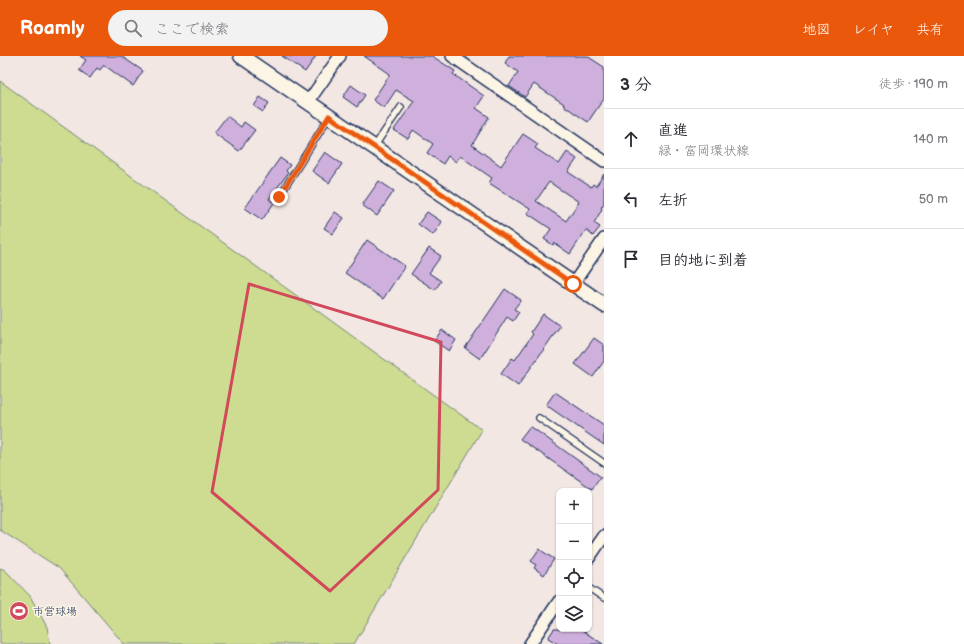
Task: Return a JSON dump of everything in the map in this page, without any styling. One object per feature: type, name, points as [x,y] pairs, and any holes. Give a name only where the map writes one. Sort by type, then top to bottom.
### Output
[{"type":"street","points":[[241,56],[604,305]]},
{"type":"street","points":[[308,102],[340,56]]},
{"type":"street","points":[[452,56],[604,161]]},
{"type":"street","points":[[573,284],[604,239]]},
{"type":"street","points":[[592,554],[604,536]]},
{"type":"street","points":[[530,644],[556,605]]},
{"type":"lane","points":[[374,147],[401,107]]},
{"type":"lane","points":[[279,197],[329,116]]},
{"type":"lane","points":[[539,418],[604,463]]},
{"type":"lane","points":[[592,590],[604,598]]},
{"type":"highlighted area","points":[[249,284],[441,342],[438,490],[330,591],[212,492]]},
{"type":"green space","points":[[0,81],[482,430],[354,644],[124,644],[59,568],[0,530]]},
{"type":"green space","name":"市営球場","points":[[0,568],[5,570],[30,596],[47,627],[50,644],[0,644]]},
{"type":"building","points":[[80,56],[121,56],[143,71],[133,86],[104,65],[100,70],[97,68],[90,78],[79,70],[86,60]]},
{"type":"building","points":[[282,56],[316,56],[305,72]]},
{"type":"building","points":[[364,56],[432,56],[455,71],[453,74],[484,96],[476,108],[489,117],[472,145],[501,166],[523,134],[538,144],[535,148],[559,164],[567,152],[577,159],[568,172],[591,187],[593,184],[596,186],[604,174],[604,203],[594,223],[600,227],[593,236],[586,230],[570,254],[554,243],[553,245],[544,239],[551,229],[527,213],[530,209],[489,183],[492,178],[460,156],[456,162],[448,156],[443,164],[427,153],[433,144],[413,130],[408,139],[394,130],[414,101],[396,90],[384,108],[373,100],[390,74]],"holes":[[[549,182],[579,202],[566,221],[536,201]]]},
{"type":"building","points":[[509,56],[587,56],[604,67],[604,98],[588,122],[534,84],[525,97],[509,86],[518,72],[505,63]]},
{"type":"building","points":[[351,85],[365,95],[357,107],[343,97]]},
{"type":"building","points":[[260,97],[269,103],[263,112],[254,106]]},
{"type":"building","points":[[227,116],[241,127],[244,122],[255,130],[239,151],[214,133]]},
{"type":"building","points":[[325,152],[342,164],[329,183],[312,171]]},
{"type":"building","points":[[280,158],[290,165],[286,171],[288,173],[269,199],[274,203],[262,220],[245,208]]},
{"type":"building","points":[[379,181],[394,191],[377,216],[362,205]]},
{"type":"building","points":[[335,212],[344,218],[333,234],[324,228]]},
{"type":"building","points":[[427,212],[442,222],[433,235],[418,224]]},
{"type":"building","points":[[367,240],[405,266],[383,299],[345,273]]},
{"type":"building","points":[[429,248],[441,256],[429,273],[441,281],[435,290],[411,274]]},
{"type":"building","points":[[505,289],[521,300],[514,309],[519,312],[513,321],[507,317],[480,359],[465,348]]},
{"type":"building","points":[[543,314],[560,326],[518,386],[501,374],[512,358],[515,360],[533,334],[531,332]]},
{"type":"building","points":[[442,330],[456,340],[449,351],[434,341]]},
{"type":"building","points":[[594,338],[604,345],[604,361],[593,377],[575,364]]},
{"type":"building","points":[[555,392],[604,425],[604,445],[546,405]]},
{"type":"building","points":[[530,426],[601,477],[592,489],[520,439]]},
{"type":"building","points":[[539,549],[554,559],[544,575],[534,568],[536,565],[531,561]]},
{"type":"building","points":[[554,629],[556,629],[556,632],[585,632],[603,644],[558,644],[548,638]]},
{"type":"place","name":"市営球場","points":[[19,611]]},
{"type":"route","points":[[279,197],[329,116],[573,284]]}]
